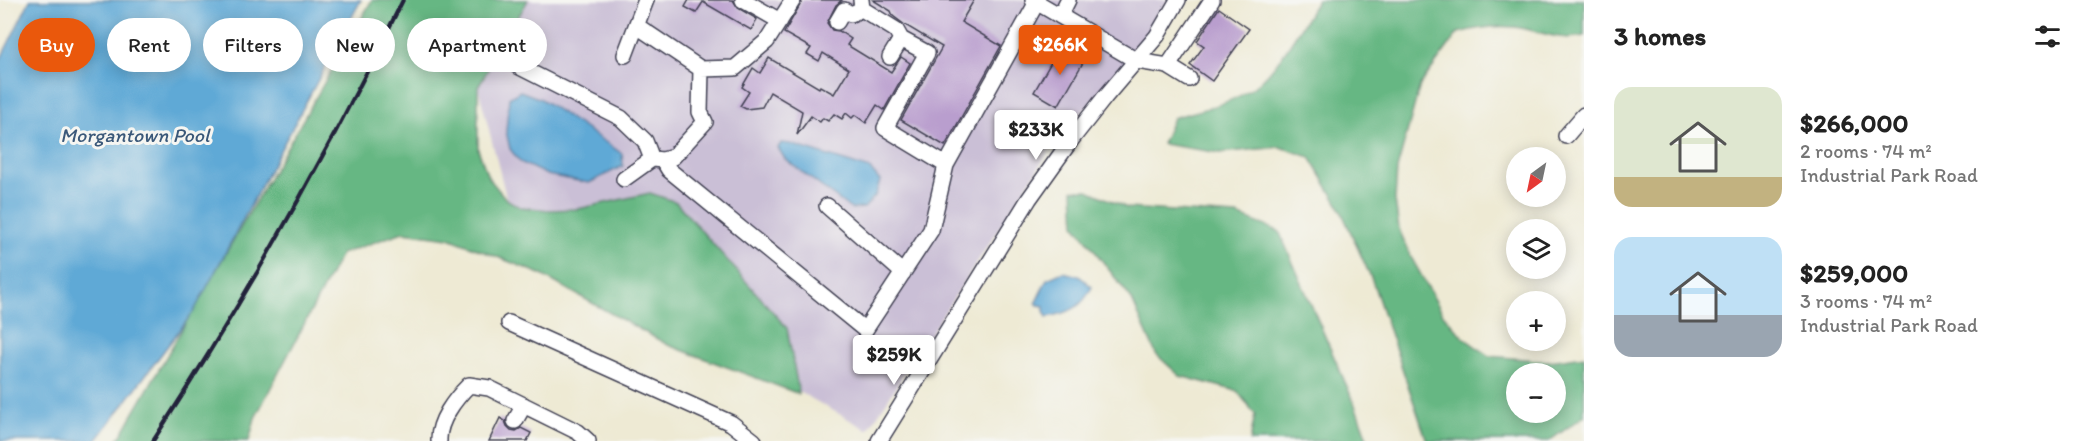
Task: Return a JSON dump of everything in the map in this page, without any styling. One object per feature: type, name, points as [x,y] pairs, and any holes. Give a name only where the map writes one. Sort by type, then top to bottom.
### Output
[{"type":"street","points":[[625,55],[646,0]]},
{"type":"street","points":[[743,0],[780,21]]},
{"type":"street","points":[[637,26],[702,69],[735,68],[767,41],[792,0]]},
{"type":"street","points":[[1060,16],[1068,0]]},
{"type":"street","points":[[879,441],[1029,199],[1077,131],[1157,36],[1178,0]]},
{"type":"street","points":[[1168,66],[1212,0]]},
{"type":"street","points":[[530,72],[621,118],[645,141],[657,160],[865,330],[931,230],[946,165],[1035,1],[1137,61],[1168,66],[1189,79]]},
{"type":"street","points":[[837,22],[844,10],[851,14],[861,4],[896,30],[901,39],[927,53],[885,128],[946,165]]},
{"type":"street","points":[[890,57],[901,39]]},
{"type":"street","points":[[624,179],[657,160],[672,157],[705,122],[700,112],[702,69]]},
{"type":"street","points":[[1566,136],[1584,115]]},
{"type":"street","points":[[827,206],[903,273]]},
{"type":"street","points":[[509,323],[730,423],[754,441]]},
{"type":"street","points":[[439,441],[439,430],[457,397],[469,385],[489,388],[578,432],[588,441]]},
{"type":"street","points":[[515,421],[524,405]]},
{"type":"path","points":[[1025,22],[1029,40],[1056,53]]},
{"type":"shaded area","points":[[528,0],[1168,0],[1142,49],[1058,138],[868,430],[516,235],[478,87],[487,72],[547,72],[547,18],[518,18]]},
{"type":"green space","points":[[372,0],[528,0],[518,18],[407,18],[407,72],[487,72],[478,87],[478,149],[488,177],[506,199],[520,207],[549,210],[578,209],[650,193],[676,202],[787,328],[799,394],[668,345],[538,273],[449,238],[403,232],[341,254],[255,418],[249,441],[116,441],[330,72],[395,72],[395,18],[362,18]]},
{"type":"green space","points":[[1318,0],[1584,0],[1584,36],[1556,37],[1507,26],[1486,27],[1458,33],[1420,85],[1397,169],[1395,200],[1399,229],[1411,257],[1443,314],[1464,338],[1489,356],[1549,361],[1584,356],[1584,416],[1549,441],[1427,441],[1372,280],[1338,204],[1310,157],[1280,147],[1220,153],[1162,144],[1173,118],[1226,102],[1255,86],[1273,68]]},
{"type":"green space","points":[[1073,190],[1088,190],[1127,208],[1237,215],[1279,231],[1355,405],[1368,441],[1250,441],[1255,414],[1237,391],[1180,376],[1156,354],[1132,300],[1075,225]]},
{"type":"water","name":"Morgantown Pool","points":[[30,0],[361,0],[351,18],[315,18],[315,72],[322,72],[194,311],[96,441],[0,441],[0,60],[18,24],[18,72],[95,72],[95,18],[21,18]]},
{"type":"water","points":[[520,91],[541,99],[614,148],[622,154],[623,166],[589,183],[547,175],[520,162],[510,149],[506,131],[509,98]]},
{"type":"water","points":[[781,143],[870,169],[880,181],[875,196],[864,208],[851,209],[785,159],[778,148]]},
{"type":"water","points":[[1063,272],[1079,276],[1092,287],[1079,305],[1062,314],[1047,317],[1044,306],[1036,302],[1047,279]]},
{"type":"building","points":[[689,0],[733,0],[738,8],[757,19],[751,30],[703,2],[696,13],[685,7]]},
{"type":"building","points":[[803,0],[842,0],[836,5],[827,23],[832,30],[839,31],[851,39],[847,45],[891,72],[901,57],[910,63],[884,110],[877,105],[866,123],[855,115],[852,118],[846,113],[842,119],[834,114],[828,121],[823,118],[820,122],[811,116],[797,135],[802,111],[770,92],[762,107],[746,109],[740,106],[749,92],[742,87],[753,68],[760,73],[769,58],[819,88],[820,86],[834,94],[849,69],[823,53],[819,61],[807,54],[811,48],[784,33]]},
{"type":"building","points":[[873,0],[974,0],[961,22],[1001,46],[945,146],[901,120],[942,47],[905,25],[893,16],[891,11]]},
{"type":"building","points":[[1219,8],[1249,29],[1212,81],[1190,65],[1204,46],[1197,41]]},
{"type":"building","points":[[1061,45],[1085,59],[1058,106],[1034,92]]},
{"type":"building","points":[[500,418],[511,430],[516,431],[521,428],[531,433],[527,441],[489,441]]},
{"type":"railway","points":[[153,441],[285,224],[346,113],[403,0]]}]
